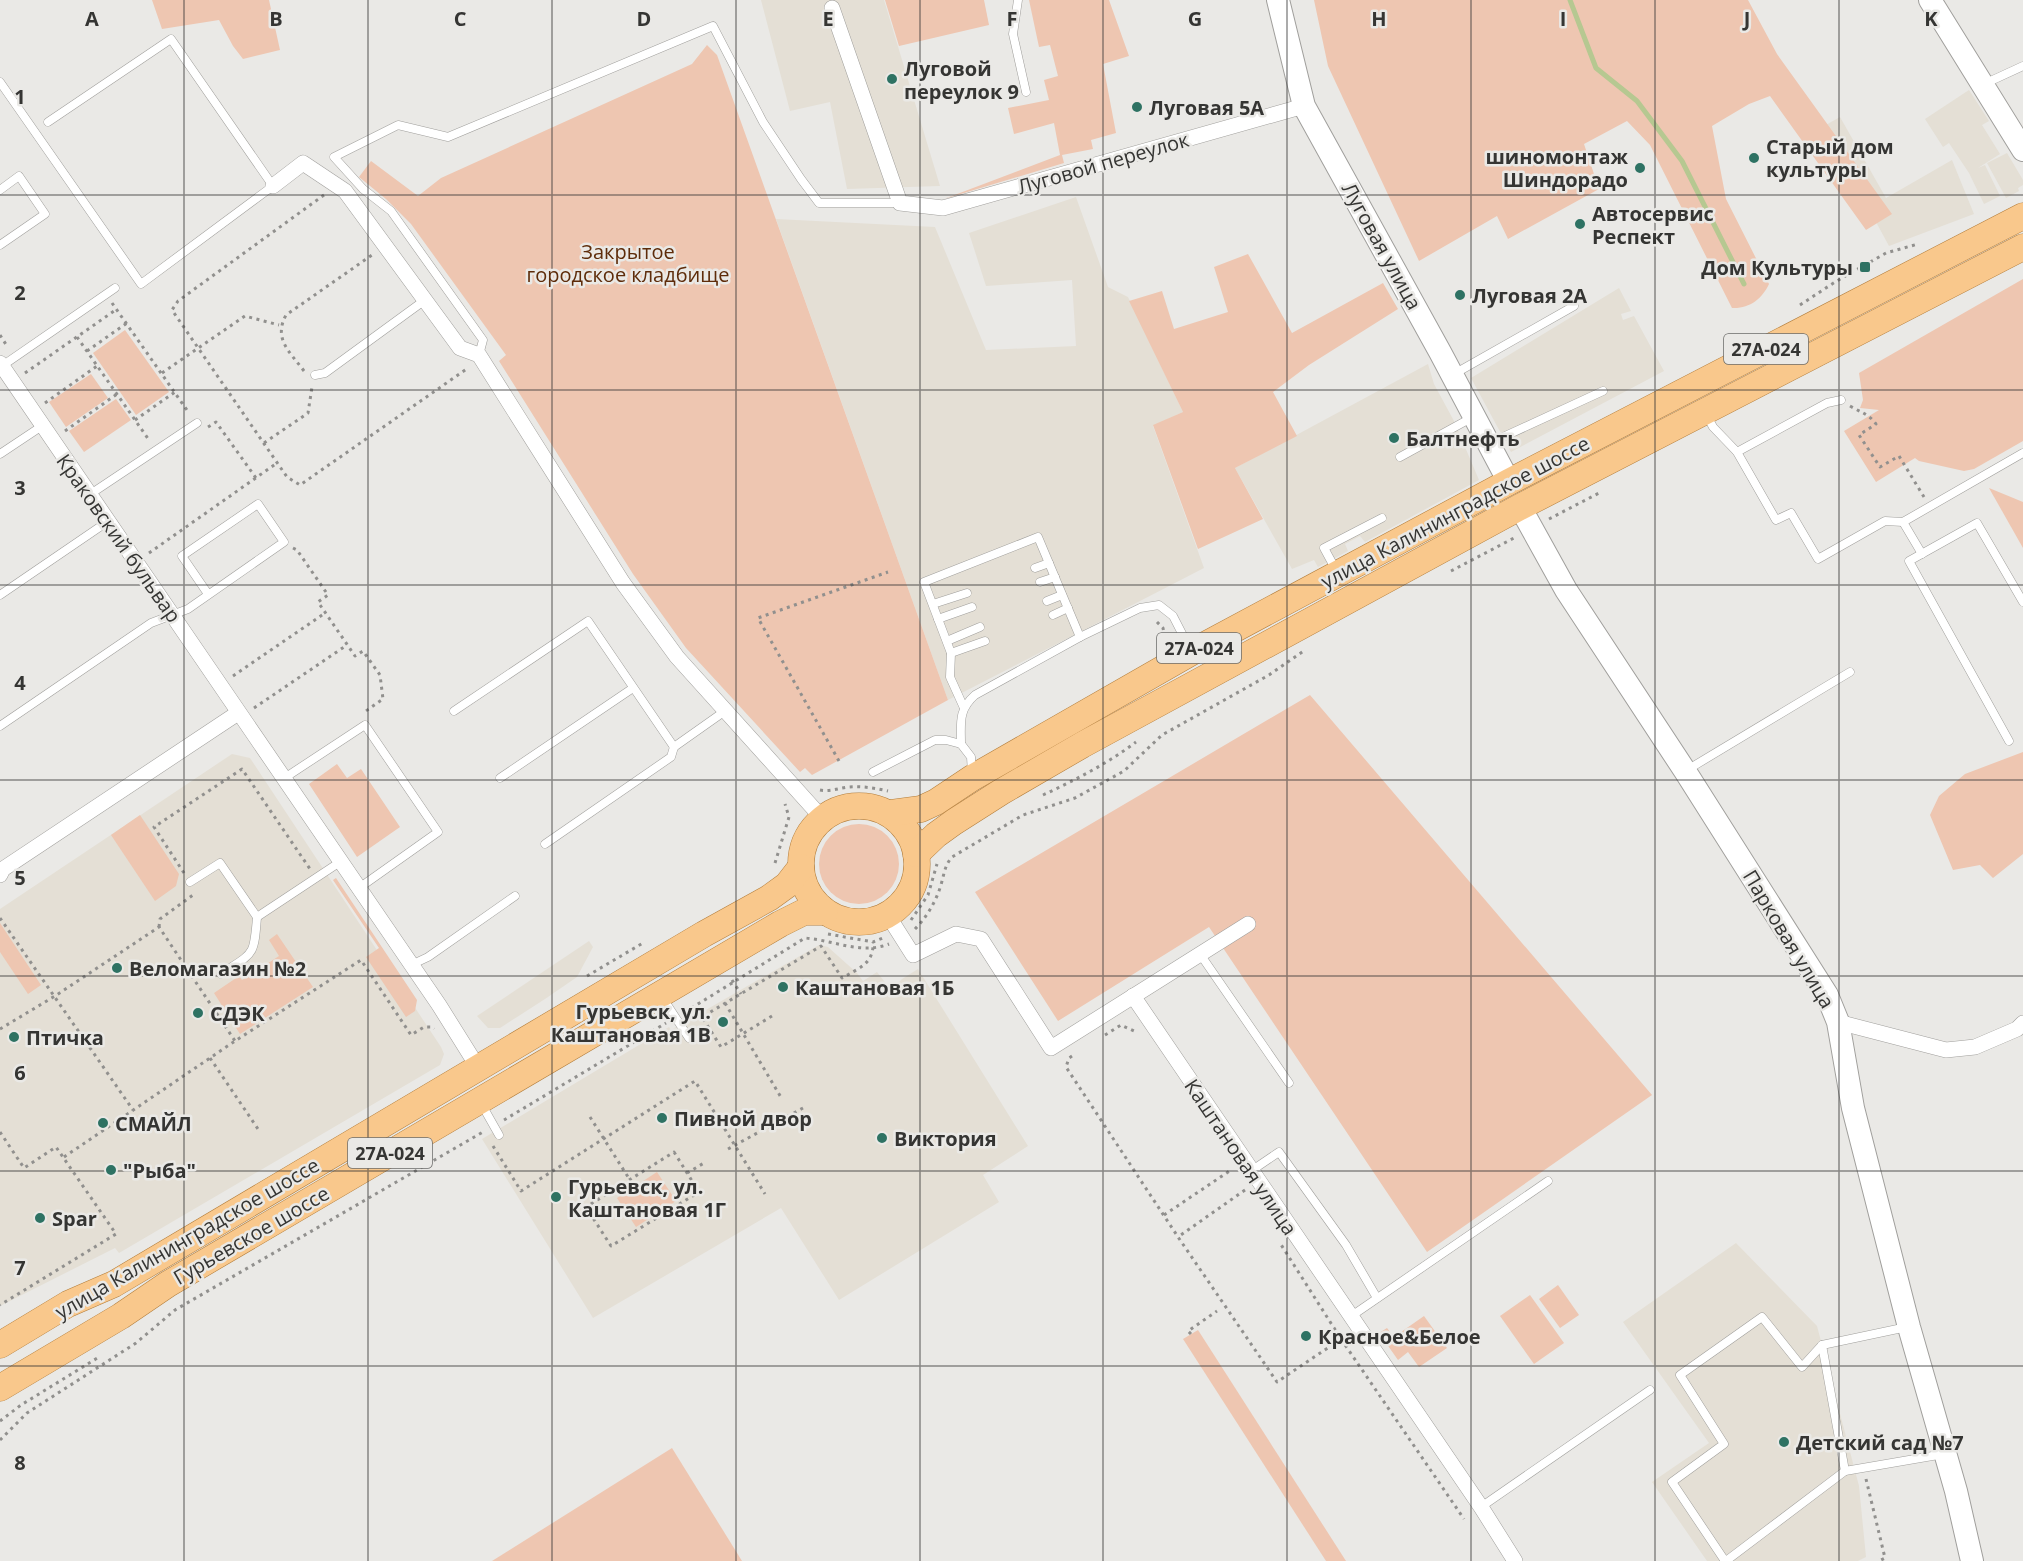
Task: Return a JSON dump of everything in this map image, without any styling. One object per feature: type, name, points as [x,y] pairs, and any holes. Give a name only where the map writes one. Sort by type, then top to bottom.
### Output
[{"type":"main road","name":"улица Калининградское шоссе","points":[[891,803],[921,809],[936,802],[972,778],[1192,652],[1509,482],[2023,216]]},
{"type":"main road","name":"улица Калининградское шоссе","points":[[916,854],[954,822],[1045,767],[1526,518],[1705,413],[2023,247]]},
{"type":"main road","points":[[887,914],[906,898],[914,882],[916,854],[907,829],[891,803]]},
{"type":"main road","name":"27А-024","points":[[823,819],[864,804],[891,803]]},
{"type":"main road","points":[[823,819],[815,826],[805,842],[801,854],[801,867],[802,878],[810,896],[826,923]]},
{"type":"main road","name":"улица Калининградское шоссе","points":[[0,1345],[68,1304],[114,1284],[769,898],[787,885],[801,867]]},
{"type":"main road","name":"27А-024","points":[[661,994],[804,912],[826,923],[844,920],[869,921],[887,914]]},
{"type":"main road","name":"Гурьевское шоссе","points":[[0,1389],[121,1316],[168,1284],[661,994]]},
{"type":"street","name":"Луговая улица","points":[[1278,0],[1304,106],[1453,375],[1509,482]]},
{"type":"street","points":[[1930,0],[2023,150]]},
{"type":"street","points":[[832,8],[900,203]]},
{"type":"street","name":"Луговой переулок","points":[[900,203],[943,208],[1304,106]]},
{"type":"street","points":[[273,186],[303,164],[345,191],[460,348],[480,357],[623,584],[677,657],[823,819]]},
{"type":"street","name":"Краковский бульвар","points":[[1,364],[107,522],[244,712],[283,779],[439,1005],[479,1069]]},
{"type":"street","name":"Парковая улица","points":[[1526,518],[1566,590],[1685,771],[1827,995],[1838,1022],[1853,1107],[1909,1327],[1956,1491],[1972,1561]]},
{"type":"street","points":[[0,875],[3,869],[244,712]]},
{"type":"street","points":[[887,914],[914,955],[956,934],[981,939],[1051,1048],[1248,924]]},
{"type":"street","name":"Каштановая улица","points":[[1132,996],[1481,1507],[1515,1561]]},
{"type":"street","points":[[1838,1022],[1946,1050],[1975,1047],[2018,1029],[2023,1023]]},
{"type":"lane","points":[[1018,0],[1013,34],[1026,93]]},
{"type":"lane","points":[[480,357],[483,340],[391,211],[363,189],[334,157],[398,125],[448,137],[713,26],[763,122],[819,203],[900,203]]},
{"type":"lane","points":[[0,82],[141,284],[273,186],[171,39],[48,122]]},
{"type":"lane","points":[[1983,85],[2023,66]]},
{"type":"lane","points":[[0,190],[20,176],[45,214],[0,245]]},
{"type":"lane","points":[[1,364],[115,288]]},
{"type":"lane","points":[[315,375],[325,373],[425,300]]},
{"type":"lane","points":[[1453,375],[1574,306]]},
{"type":"lane","points":[[1488,443],[1604,391]]},
{"type":"lane","points":[[1737,452],[1827,403],[1841,400]]},
{"type":"lane","points":[[1705,413],[1713,427],[1737,452],[1776,520],[1791,513],[1818,559],[1885,520],[1903,522],[2023,453]]},
{"type":"lane","points":[[1400,457],[1475,417]]},
{"type":"lane","points":[[89,495],[197,423]]},
{"type":"lane","points":[[0,454],[42,426]]},
{"type":"lane","points":[[0,726],[151,623],[188,609],[284,542],[258,504],[182,556],[208,594]]},
{"type":"lane","points":[[1338,574],[1324,548],[1382,518]]},
{"type":"lane","points":[[0,595],[107,522]]},
{"type":"lane","points":[[1903,522],[1922,554]]},
{"type":"lane","points":[[2009,741],[1909,561],[1977,522],[2023,602]]},
{"type":"lane","points":[[964,708],[950,677],[951,653],[947,640],[924,582],[1038,537],[1080,637]]},
{"type":"lane","points":[[1035,568],[1049,563]]},
{"type":"lane","points":[[1040,582],[1055,577]]},
{"type":"lane","points":[[933,604],[967,593]]},
{"type":"lane","points":[[1047,601],[1062,595]]},
{"type":"lane","points":[[961,744],[964,708],[975,695],[1080,637],[1140,608],[1159,605],[1173,616],[1192,652]]},
{"type":"lane","points":[[938,619],[972,607]]},
{"type":"lane","points":[[1053,615],[1068,608]]},
{"type":"lane","points":[[454,711],[588,621],[674,747]]},
{"type":"lane","points":[[947,640],[980,627]]},
{"type":"lane","points":[[951,653],[985,641]]},
{"type":"lane","points":[[1685,771],[1850,672]]},
{"type":"lane","points":[[500,778],[633,688]]},
{"type":"lane","points":[[545,844],[671,757],[674,747],[724,711]]},
{"type":"lane","points":[[283,779],[365,725],[438,832],[359,888]]},
{"type":"lane","points":[[873,772],[935,740],[946,740],[961,744],[971,757],[972,778]]},
{"type":"lane","points":[[257,917],[340,862]]},
{"type":"lane","points":[[189,882],[220,863],[257,917],[253,950],[221,974]]},
{"type":"lane","points":[[411,965],[428,957],[515,896]]},
{"type":"lane","points":[[1200,954],[1289,1083]]},
{"type":"lane","points":[[661,994],[689,1038]]},
{"type":"lane","points":[[479,1101],[499,1135]]},
{"type":"lane","points":[[1251,1171],[1279,1152],[1346,1245],[1377,1298]]},
{"type":"lane","points":[[1350,1317],[1548,1181]]},
{"type":"lane","points":[[1909,1327],[1822,1346],[1802,1367],[1762,1317],[1680,1375],[1724,1444],[1671,1482],[1725,1561],[1845,1471],[1946,1454]]},
{"type":"lane","points":[[1822,1346],[1845,1471]]},
{"type":"lane","points":[[1481,1507],[1650,1390]]},
{"type":"path","points":[[337,186],[178,301],[172,310],[287,477],[300,485],[480,357]]},
{"type":"path","points":[[264,443],[308,412],[315,375],[305,373],[281,339],[280,326],[286,315],[385,246]]},
{"type":"path","points":[[106,294],[197,423]]},
{"type":"path","points":[[25,373],[117,309]]},
{"type":"path","points":[[162,373],[245,316],[280,326]]},
{"type":"path","points":[[87,351],[127,323]]},
{"type":"path","points":[[77,337],[156,450]]},
{"type":"path","points":[[45,403],[98,366]]},
{"type":"path","points":[[135,420],[175,392]]},
{"type":"path","points":[[65,431],[117,394]]},
{"type":"path","points":[[1859,411],[1870,415],[1876,424],[1859,435],[1880,467],[1899,456],[1930,506]]},
{"type":"path","points":[[203,431],[216,422],[256,478]]},
{"type":"path","points":[[149,553],[277,463]]},
{"type":"path","points":[[1448,573],[1526,518]]},
{"type":"path","points":[[284,542],[297,550],[328,595],[318,602],[347,645],[355,656],[363,651],[380,675],[383,699],[356,718]]},
{"type":"path","points":[[839,761],[758,618],[888,572]]},
{"type":"path","points":[[233,676],[326,613]]},
{"type":"path","points":[[1156,621],[1163,628],[1166,645],[1161,648]]},
{"type":"path","points":[[0,1440],[27,1413],[136,1343],[175,1310],[494,1126],[805,938],[839,946],[879,948],[903,938],[917,927],[936,899],[946,864],[952,857],[1023,815],[1075,798],[1124,771],[1162,735],[1269,675],[1313,644]]},
{"type":"path","points":[[244,712],[347,645]]},
{"type":"path","points":[[235,1041],[159,927],[160,919],[197,893],[154,827],[242,769],[316,878]]},
{"type":"path","points":[[812,787],[825,791],[850,787],[871,787],[891,803]]},
{"type":"path","points":[[774,865],[789,817],[788,808],[782,799]]},
{"type":"path","points":[[0,918],[133,1110]]},
{"type":"path","points":[[772,1016],[721,1047],[702,1017],[821,946],[842,978],[869,961],[873,954],[873,942],[826,923]]},
{"type":"path","points":[[0,1029],[55,996],[159,927]]},
{"type":"path","points":[[584,979],[592,972],[648,941]]},
{"type":"path","points":[[63,1157],[235,1041],[361,960],[411,1035],[424,1027],[432,1027],[435,1030]]},
{"type":"path","points":[[724,1003],[782,1099]]},
{"type":"path","points":[[1104,1036],[1121,1025],[1137,1032]]},
{"type":"path","points":[[1078,1053],[1069,1058],[1066,1066],[1276,1382],[1341,1339]]},
{"type":"path","points":[[210,1058],[260,1132]]},
{"type":"path","points":[[492,1144],[521,1191],[695,1081],[765,1194]]},
{"type":"path","points":[[728,1149],[803,1108]]},
{"type":"path","points":[[590,1118],[630,1180]]},
{"type":"path","points":[[0,1132],[24,1168],[56,1146],[116,1234],[0,1305]]},
{"type":"path","points":[[674,1152],[699,1192],[611,1246],[586,1207],[630,1180],[674,1152]]},
{"type":"path","points":[[687,1173],[704,1163]]},
{"type":"path","points":[[1164,1215],[1231,1170],[1236,1177]]},
{"type":"path","points":[[1178,1237],[1245,1190],[1240,1183]]},
{"type":"path","points":[[1277,1239],[1341,1339],[1464,1519]]},
{"type":"path","points":[[1189,1331],[1216,1311]]},
{"type":"path","points":[[1863,1468],[1885,1558],[1879,1561]]},
{"type":"shaded area","points":[[761,0],[884,0],[940,186],[847,189],[830,102],[790,111]]},
{"type":"shaded area","points":[[1969,90],[1989,121],[1982,125],[2000,154],[1978,168],[1985,165],[2000,196],[1984,204],[1969,173],[1949,143],[1943,147],[1925,119]]},
{"type":"shaded area","points":[[1840,117],[1886,198],[1952,160],[1974,214],[1889,246],[1824,126]]},
{"type":"shaded area","points":[[2007,153],[2023,180],[2023,185],[2018,188],[2019,191],[2006,198],[1987,163]]},
{"type":"shaded area","points":[[1076,197],[1108,287],[1128,297],[1183,412],[1153,426],[1204,568],[948,700],[776,219],[935,227],[986,350],[1076,346],[1072,280],[986,286],[969,233]]},
{"type":"shaded area","points":[[1619,288],[1631,311],[1621,314],[1623,320],[1634,316],[1664,371],[1511,452],[1471,378]]},
{"type":"shaded area","points":[[1428,364],[1434,384],[1454,421],[1479,480],[1365,542],[1360,536],[1345,544],[1348,551],[1318,567],[1314,560],[1292,569],[1235,468]]},
{"type":"shaded area","points":[[232,754],[250,758],[441,1047],[444,1054],[440,1065],[119,1253],[115,1248],[0,1306],[0,909]]},
{"type":"shaded area","points":[[589,941],[593,947],[577,977],[545,999],[500,1028],[488,1028],[477,1016]]},
{"type":"shaded area","points":[[819,945],[828,947],[863,981],[877,972],[891,990],[902,979],[918,969],[1028,1146],[983,1175],[999,1202],[839,1300],[781,1208],[593,1318],[482,1139],[669,1027],[671,1030]]},
{"type":"shaded area","points":[[1736,1243],[1817,1326],[1859,1486],[1866,1557],[1858,1561],[1707,1561],[1652,1482],[1709,1443],[1623,1322]]},
{"type":"green space","points":[[152,0],[269,0],[280,50],[243,59],[219,20],[162,29]]},
{"type":"green space","points":[[885,0],[984,0],[989,25],[899,46]]},
{"type":"green space","points":[[1029,0],[1109,0],[1129,56],[1103,64],[1116,133],[1091,140],[1093,149],[1062,155],[1064,163],[944,199],[1060,155],[1054,123],[1014,134],[1008,108],[1049,100],[1044,80],[1058,76],[1050,45],[1039,47]]},
{"type":"green space","points":[[1314,0],[1748,0],[1777,54],[1892,214],[1866,230],[1770,96],[1749,104],[1712,126],[1726,199],[1769,284],[1763,294],[1749,305],[1732,308],[1650,145],[1627,121],[1584,144],[1599,189],[1508,239],[1497,216],[1419,261],[1328,66]]},
{"type":"green space","name":"Закрытое городское кладбище","points":[[707,45],[717,55],[948,700],[812,775],[805,768],[800,772],[686,648],[633,574],[499,361],[506,355],[411,224],[359,177],[371,161],[418,196],[441,178],[692,64]]},
{"type":"green space","points":[[1248,254],[1292,333],[1383,283],[1398,309],[1309,365],[1273,392],[1297,436],[1235,468],[1263,519],[1198,549],[1153,425],[1183,412],[1129,301],[1162,291],[1174,329],[1228,312],[1214,267]]},
{"type":"green space","points":[[2023,279],[2023,441],[1974,469],[1964,471],[1919,461],[1915,458],[1876,482],[1844,431],[1879,410],[1860,408],[1863,400],[1859,373]]},
{"type":"green space","points":[[125,330],[169,392],[136,415],[93,353]]},
{"type":"green space","points":[[91,374],[108,398],[66,427],[49,402]]},
{"type":"green space","points":[[116,399],[131,420],[84,452],[69,431]]},
{"type":"green space","points":[[1989,488],[2023,502],[2023,548]]},
{"type":"green space","points":[[1310,695],[1652,1095],[1427,1252],[1209,927],[1058,1021],[975,892]]},
{"type":"green space","points":[[2023,752],[2023,854],[1993,878],[1980,865],[1953,870],[1930,815],[1939,796],[1965,774]]},
{"type":"green space","points":[[337,764],[347,778],[361,769],[400,827],[357,857],[309,784]]},
{"type":"green space","points":[[140,815],[179,874],[176,886],[155,901],[111,835]]},
{"type":"green space","points":[[859,824],[874,827],[887,836],[896,849],[899,864],[896,879],[887,892],[874,901],[859,904],[844,901],[831,892],[822,879],[819,864],[822,849],[831,836],[844,827]]},
{"type":"green space","points":[[336,878],[417,1000],[415,1011],[406,1017],[366,957],[379,948],[333,880]]},
{"type":"green space","points":[[0,923],[41,985],[28,994],[0,952]]},
{"type":"green space","points":[[277,934],[313,987],[240,1034],[214,993],[239,976],[242,980],[279,956],[269,940]]},
{"type":"green space","points":[[657,1172],[676,1201],[636,1227],[617,1198]]},
{"type":"green space","points":[[1558,1285],[1579,1315],[1560,1328],[1539,1299]]},
{"type":"green space","points":[[1530,1295],[1564,1343],[1534,1364],[1500,1316]]},
{"type":"green space","points":[[1424,1316],[1447,1348],[1419,1367],[1408,1352],[1398,1360],[1379,1333],[1387,1328],[1394,1337]]},
{"type":"green space","points":[[1198,1330],[1346,1561],[1326,1561],[1183,1339]]},
{"type":"green space","points":[[672,1448],[742,1561],[492,1561]]},
{"type":"waterway","points":[[1570,0],[1596,68],[1637,101],[1682,161],[1744,284]]},
{"type":"place","name":"Луговой переулок 9","points":[[892,79]]},
{"type":"place","name":"Луговая 5А","points":[[1137,107]]},
{"type":"place","name":"Старый дом культуры","points":[[1754,158]]},
{"type":"place","name":"шиномонтаж Шиндорадо","points":[[1640,168]]},
{"type":"place","name":"Автосервис Респект","points":[[1580,224]]},
{"type":"place","name":"Дом Культуры","points":[[1865,267]]},
{"type":"place","name":"Луговая 2А","points":[[1460,295]]},
{"type":"place","name":"Балтнефть","points":[[1394,438]]},
{"type":"place","name":"Веломагазин №2","points":[[117,968]]},
{"type":"place","name":"Каштановая 1Б","points":[[783,987]]},
{"type":"place","name":"СДЭК","points":[[198,1013]]},
{"type":"place","name":"Гурьевск, ул. Каштановая 1В","points":[[723,1022]]},
{"type":"place","name":"Птичка","points":[[14,1037]]},
{"type":"place","name":"Пивной двор","points":[[662,1118]]},
{"type":"place","name":"СМАЙЛ","points":[[103,1123]]},
{"type":"place","name":"Виктория","points":[[882,1138]]},
{"type":"place","name":"\"Рыба\"","points":[[111,1170]]},
{"type":"place","name":"Гурьевск, ул. Каштановая 1Г","points":[[556,1197]]},
{"type":"place","name":"Spar","points":[[40,1218]]},
{"type":"place","name":"Красное&Белое","points":[[1306,1336]]},
{"type":"place","name":"Детский сад №7","points":[[1784,1442]]}]
